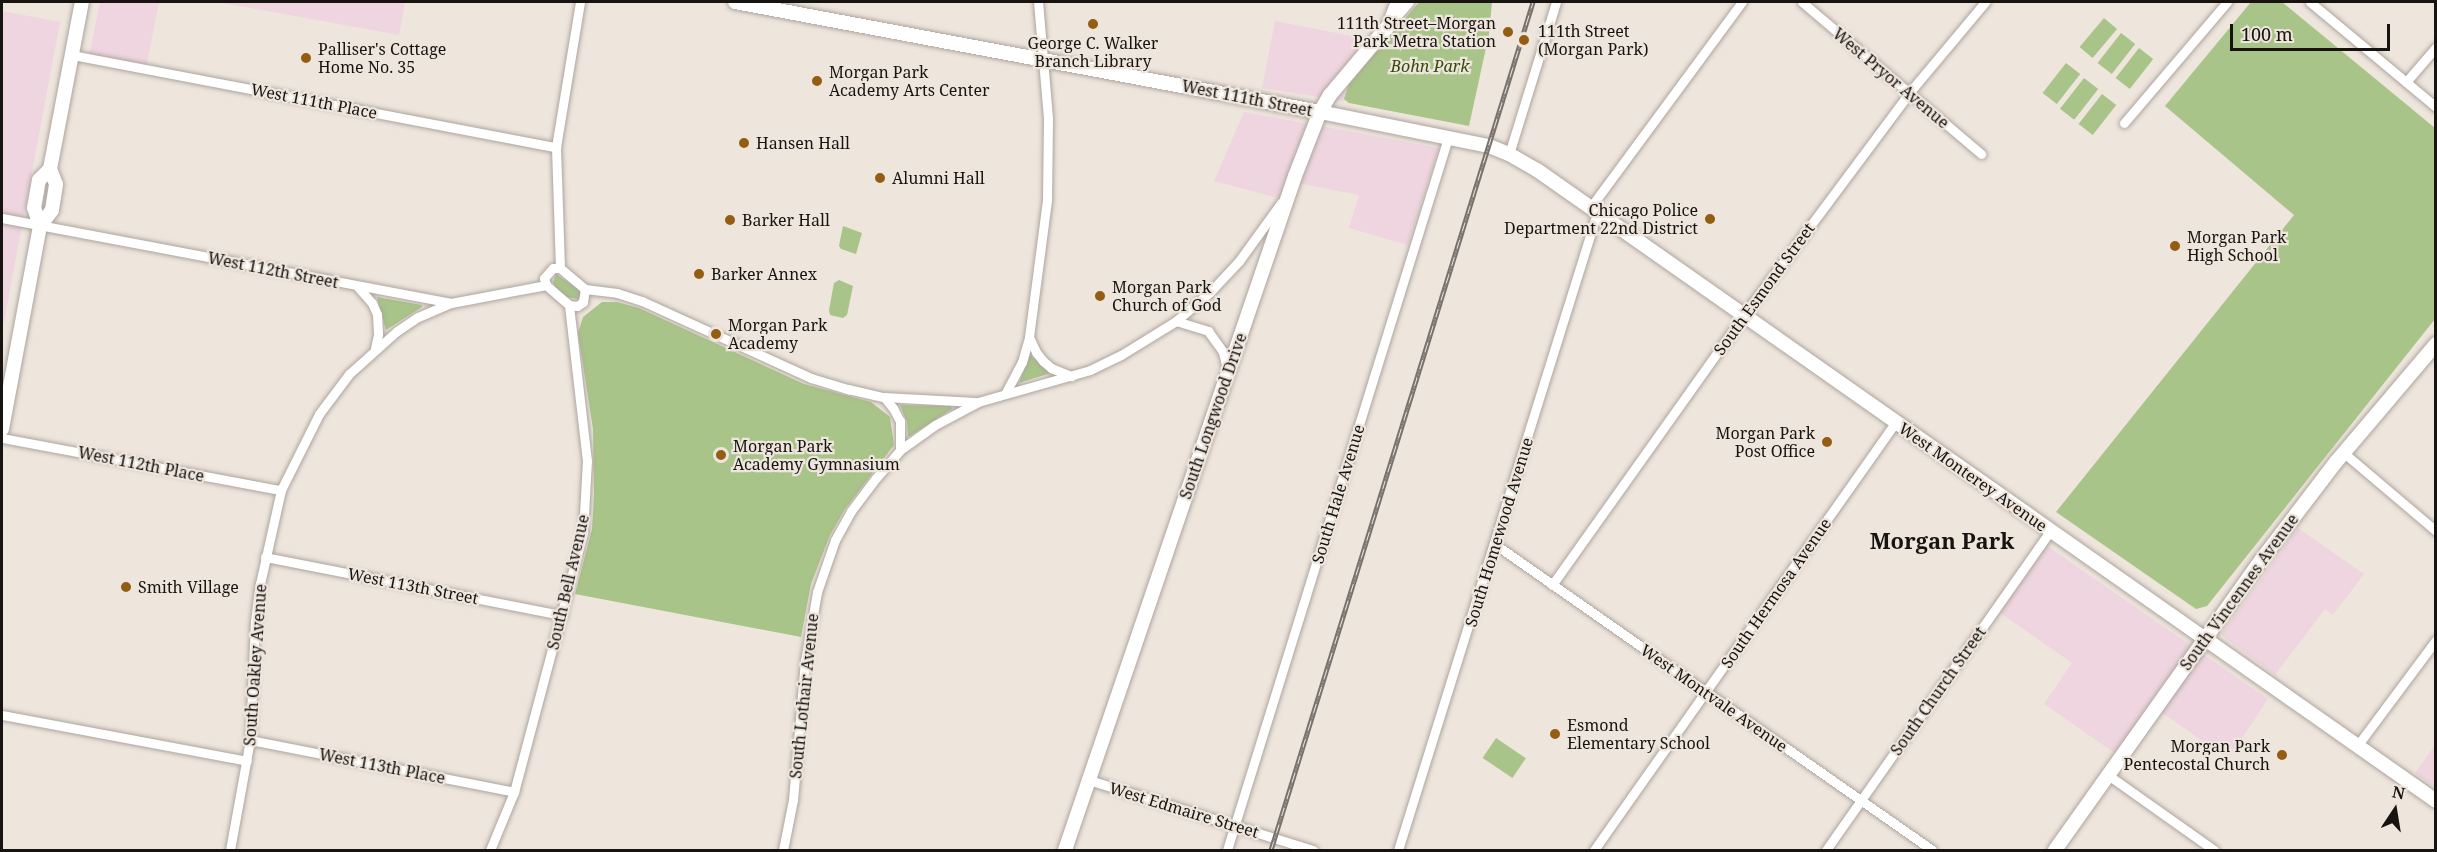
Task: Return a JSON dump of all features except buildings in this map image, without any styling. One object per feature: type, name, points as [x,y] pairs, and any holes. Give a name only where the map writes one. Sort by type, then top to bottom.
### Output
[{"type":"main road","points":[[2,429],[40,226],[52,210],[56,184],[50,169],[82,2]]},
{"type":"main road","name":"West 111th Street","points":[[735,2],[1320,112],[1489,146],[1509,154]]},
{"type":"main road","name":"South Longwood Drive","points":[[1065,850],[1295,176],[1320,112],[1330,95],[1389,25],[1398,2]]},
{"type":"main road","name":"West Monterey Avenue","points":[[1509,154],[1594,211],[2436,801]]},
{"type":"main road","name":"South Vincennes Avenue","points":[[2055,850],[2204,639],[2344,453],[2436,344]]},
{"type":"street","points":[[580,2],[556,147],[561,268],[585,289],[617,292],[642,301],[811,378],[884,398],[978,402]]},
{"type":"street","points":[[1005,394],[1022,362],[1029,337],[1047,201],[1048,118],[1038,2]]},
{"type":"street","points":[[1389,25],[1408,2]]},
{"type":"street","points":[[1509,154],[1556,2]]},
{"type":"street","name":"South Homewood Avenue","points":[[1398,850],[1496,545],[1594,211],[1742,2]]},
{"type":"street","name":"West Pryor Avenue","points":[[1804,2],[1981,154]]},
{"type":"street","name":"South Esmond Street","points":[[1552,585],[1743,316],[1909,93],[1985,2]]},
{"type":"street","points":[[2124,123],[2227,2]]},
{"type":"street","points":[[2310,2],[2436,107]]},
{"type":"street","points":[[2406,82],[2436,46]]},
{"type":"street","name":"West 111th Place","points":[[72,55],[556,147]]},
{"type":"street","name":"South Hale Avenue","points":[[1227,850],[1448,138]]},
{"type":"street","name":"South Lothair Avenue","points":[[783,850],[793,800],[805,661],[824,565],[851,511],[900,450],[935,425],[978,402],[1071,376],[1121,355],[1176,321],[1210,292],[1239,261],[1264,230],[1295,176]]},
{"type":"street","name":"West 112th Street","points":[[2,218],[451,303],[546,285]]},
{"type":"street","points":[[561,268],[548,272],[544,278],[546,285],[569,305],[577,306],[583,302],[585,289]]},
{"type":"street","points":[[356,286],[372,303],[377,314],[378,335],[375,348]]},
{"type":"street","name":"South Oakley Avenue","points":[[230,850],[250,740],[255,622],[265,557],[281,490],[319,414],[334,392],[375,348],[418,317],[451,303]]},
{"type":"street","name":"South Bell Avenue","points":[[490,850],[514,792],[583,532],[587,461],[569,305]]},
{"type":"street","points":[[1176,321],[1195,325],[1216,340],[1223,352],[1228,373]]},
{"type":"street","points":[[1029,337],[1043,361],[1051,368],[1071,376]]},
{"type":"street","points":[[884,398],[900,421],[900,450]]},
{"type":"street","name":"South Hermosa Avenue","points":[[1594,850],[1895,423]]},
{"type":"street","name":"West 112th Place","points":[[2,438],[281,490]]},
{"type":"street","points":[[2344,453],[2436,531]]},
{"type":"street","name":"South Church Street","points":[[1826,850],[2050,531]]},
{"type":"street","name":"West Montvale Avenue","points":[[1496,545],[1932,850]]},
{"type":"street","name":"West 113th Street","points":[[265,557],[562,615]]},
{"type":"street","points":[[2357,746],[2436,640]]},
{"type":"street","points":[[2,715],[247,761]]},
{"type":"street","name":"West 113th Place","points":[[250,740],[514,792]]},
{"type":"street","points":[[2108,775],[2214,850]]},
{"type":"street","name":"West Edmaire Street","points":[[1089,780],[1313,850]]},
{"type":"shaded area","points":[[100,2],[159,2],[146,68],[89,57]]},
{"type":"shaded area","points":[[218,2],[405,2],[399,35]]},
{"type":"shaded area","points":[[2,11],[60,22],[2,332]]},
{"type":"shaded area","points":[[1275,21],[1383,42],[1344,99],[1345,101],[1262,88]]},
{"type":"shaded area","points":[[1244,112],[1439,148],[1408,245],[1349,228],[1359,195],[1293,182],[1282,199],[1214,181]]},
{"type":"shaded area","points":[[2298,528],[2364,574],[2333,615],[2325,609],[2275,675],[2221,635]]},
{"type":"shaded area","points":[[2043,543],[2268,699],[2228,759],[2157,709],[2122,758],[2044,704],[2072,663],[1996,610]]},
{"type":"shaded area","points":[[2435,745],[2435,787],[2415,773]]},
{"type":"green space","name":"Bohn Park","points":[[1419,2],[1492,2],[1489,34],[1469,126],[1349,103],[1344,99],[1349,84]]},
{"type":"green space","points":[[2251,2],[2282,2],[2435,128],[2435,319],[2207,606],[2196,609],[2056,512],[2294,215],[2165,106]]},
{"type":"green space","points":[[2104,18],[2117,29],[2093,58],[2080,47]]},
{"type":"green space","points":[[2121,33],[2135,44],[2112,74],[2098,63]]},
{"type":"green space","points":[[2139,48],[2153,59],[2130,89],[2116,78]]},
{"type":"green space","points":[[2066,63],[2080,74],[2057,104],[2043,93]]},
{"type":"green space","points":[[2084,78],[2098,89],[2074,120],[2060,109]]},
{"type":"green space","points":[[2102,94],[2116,105],[2093,135],[2079,124]]},
{"type":"green space","points":[[843,226],[862,233],[856,254],[841,249],[839,246]]},
{"type":"green space","points":[[556,274],[578,289],[581,294],[578,299],[565,297],[555,287],[553,282]]},
{"type":"green space","points":[[839,280],[853,286],[847,315],[843,318],[830,315],[829,310],[834,283]]},
{"type":"green space","points":[[377,297],[422,305],[422,307],[386,330]]},
{"type":"green space","points":[[602,302],[617,302],[639,308],[804,384],[871,402],[890,417],[894,445],[845,509],[830,535],[811,584],[801,637],[575,594],[592,529],[594,494],[593,429],[578,333],[583,317]]},
{"type":"green space","points":[[1030,355],[1051,373],[1019,383]]},
{"type":"green space","points":[[900,405],[951,406],[952,409],[908,436],[907,422]]},
{"type":"green space","points":[[1496,738],[1526,758],[1512,778],[1483,758]]},
{"type":"railway","points":[[1271,850],[1533,2]]},
{"type":"place","name":"George C. Walker Branch Library","points":[[1093,24]]},
{"type":"place","name":"111th Street–Morgan Park Metra Station","points":[[1508,32]]},
{"type":"place","name":"111th Street (Morgan Park)","points":[[1524,40]]},
{"type":"place","name":"Palliser's Cottage Home No. 35","points":[[306,58]]},
{"type":"place","name":"Morgan Park Academy Arts Center","points":[[817,81]]},
{"type":"place","name":"Hansen Hall","points":[[744,143]]},
{"type":"place","name":"Alumni Hall","points":[[880,178]]},
{"type":"place","name":"Chicago Police Department 22nd District","points":[[1710,219]]},
{"type":"place","name":"Barker Hall","points":[[730,220]]},
{"type":"place","name":"Morgan Park High School","points":[[2175,246]]},
{"type":"place","name":"Barker Annex","points":[[699,274]]},
{"type":"place","name":"Morgan Park Church of God","points":[[1100,296]]},
{"type":"place","name":"Morgan Park Academy","points":[[716,334]]},
{"type":"place","name":"Morgan Park Post Office","points":[[1827,442]]},
{"type":"place","name":"Morgan Park Academy Gymnasium","points":[[721,455]]},
{"type":"place","name":"Smith Village","points":[[126,587]]},
{"type":"place","name":"Esmond Elementary School","points":[[1555,734]]},
{"type":"place","name":"Morgan Park Pentecostal Church","points":[[2282,755]]},
{"type":"district","name":"Morgan Park","points":[[1942,541]]}]
